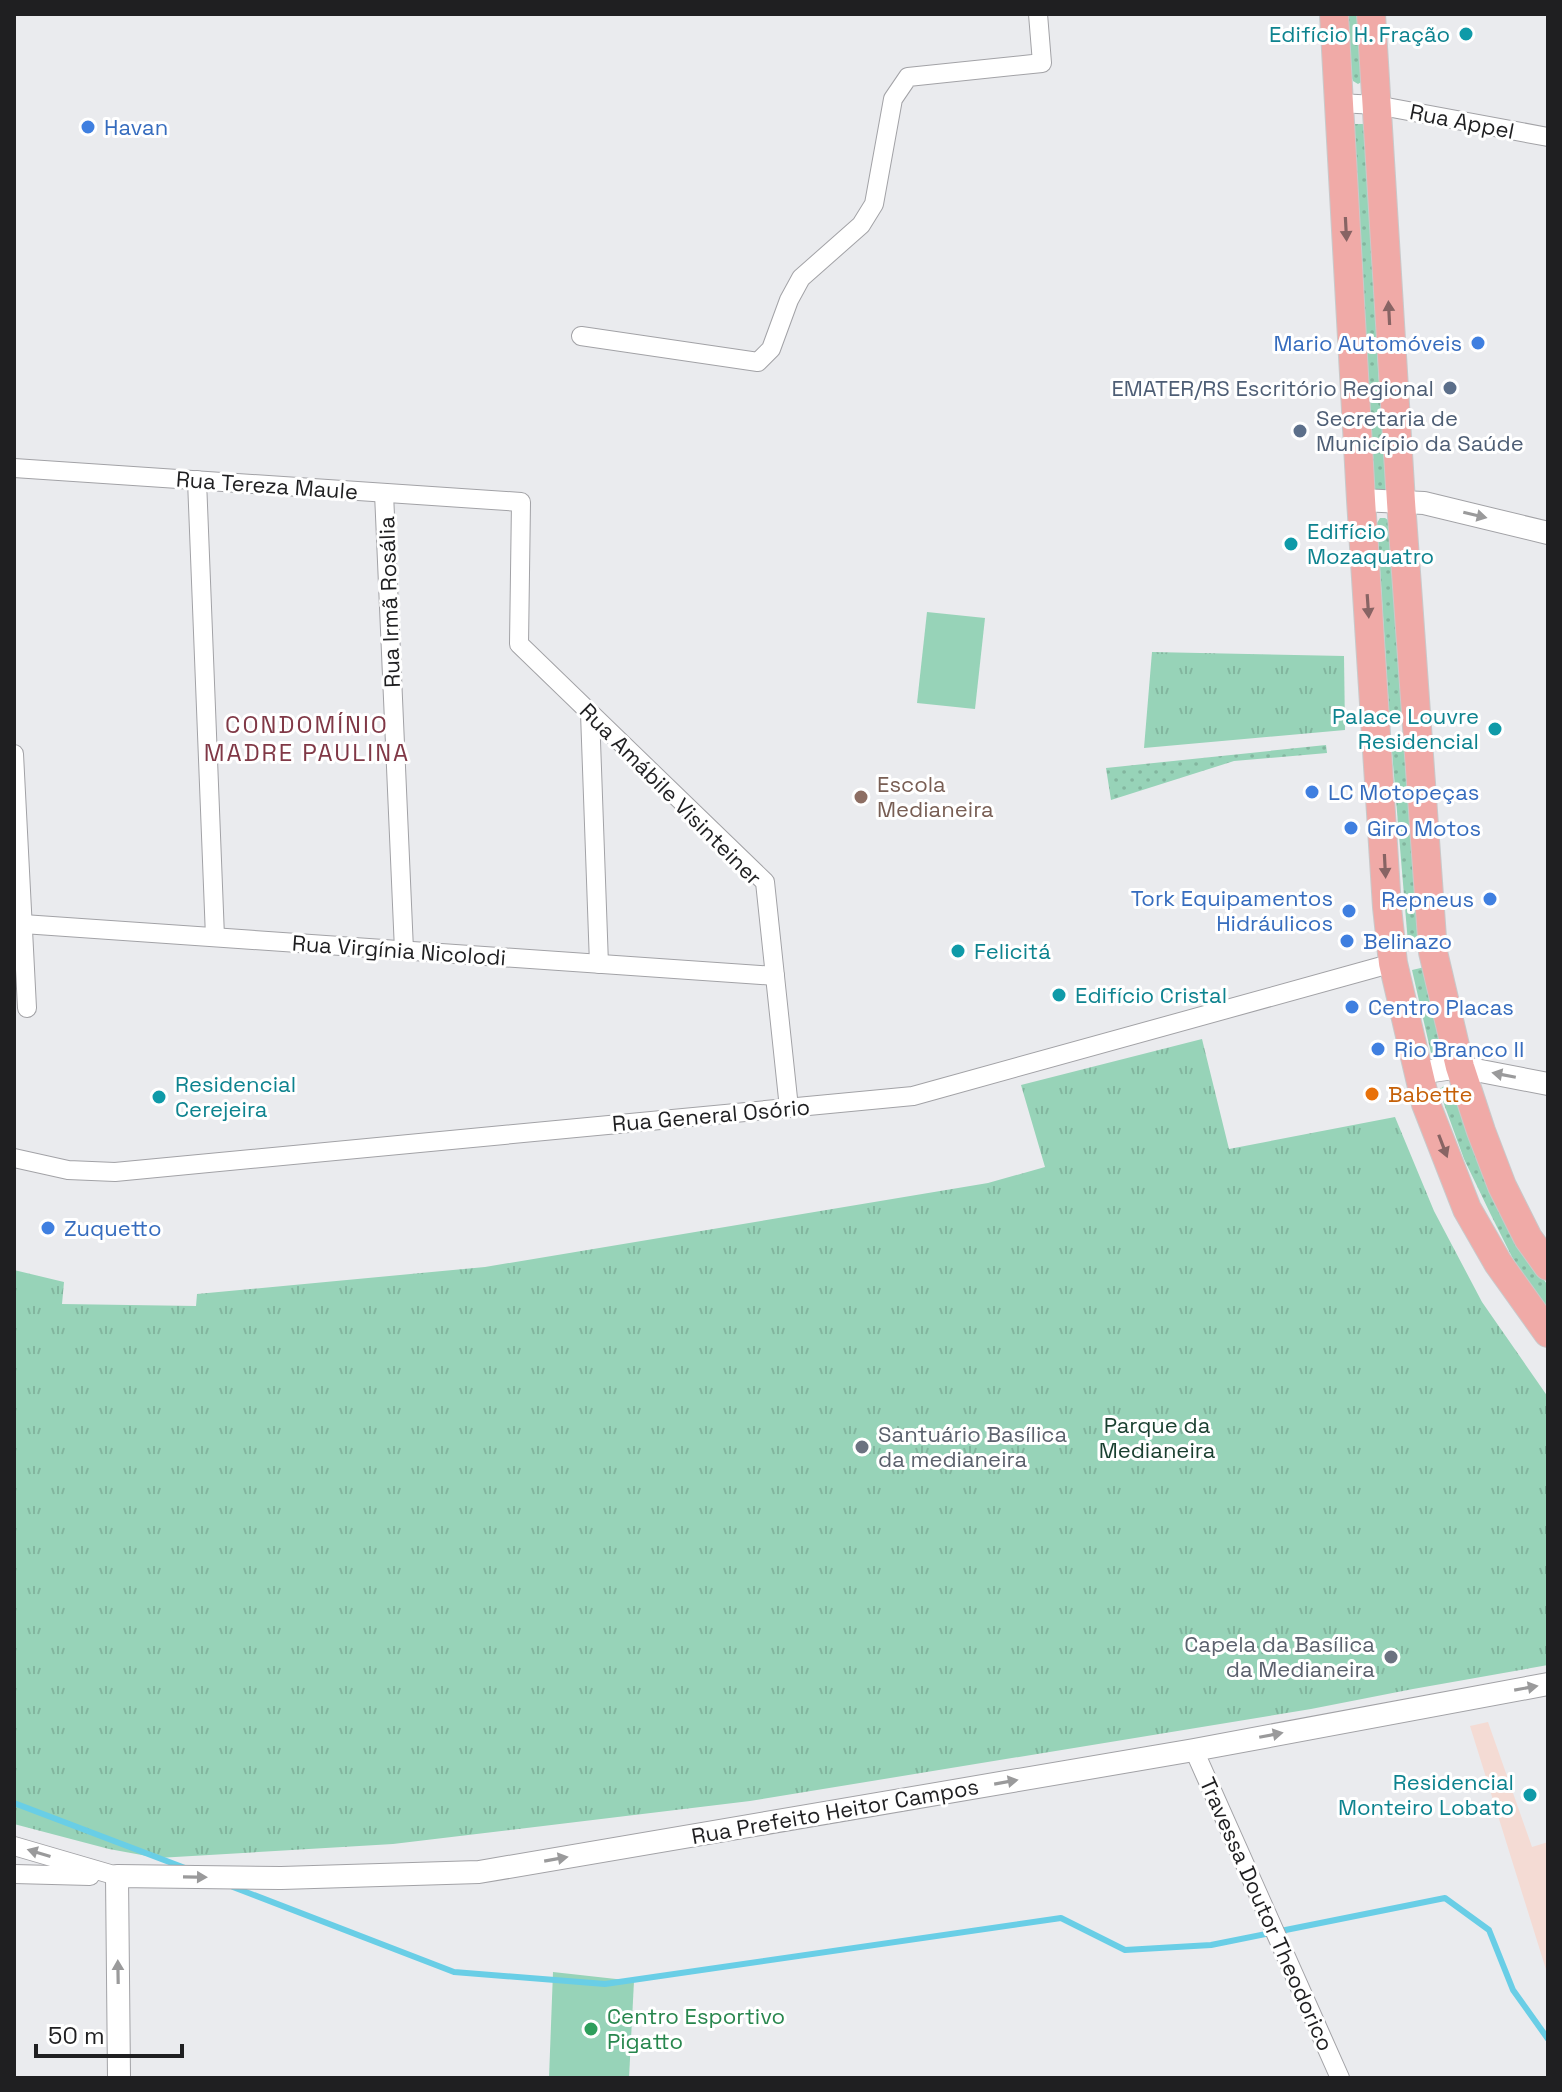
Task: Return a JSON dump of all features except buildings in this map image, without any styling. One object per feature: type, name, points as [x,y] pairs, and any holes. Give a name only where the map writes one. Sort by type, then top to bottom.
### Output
[{"type":"main road","points":[[1334,14],[1361,500],[1393,963],[1426,1104],[1467,1209],[1498,1263],[1548,1333]]},
{"type":"main road","points":[[1371,14],[1433,952],[1460,1067],[1502,1186],[1528,1238],[1548,1266]]},
{"type":"main road","points":[[1393,963],[1433,952]]},
{"type":"street","points":[[581,336],[758,362],[771,349],[789,300],[801,278],[861,225],[874,204],[893,99],[908,77],[1042,63],[1038,14]]},
{"type":"street","name":"Rua Appel","points":[[1339,103],[1376,105],[1548,137]]},
{"type":"street","name":"Rua Tereza Maule","points":[[14,468],[521,502]]},
{"type":"street","points":[[197,480],[215,937]]},
{"type":"street","name":"Rua Irmã Rosália","points":[[384,493],[404,950]]},
{"type":"street","points":[[1361,500],[1424,503],[1548,533]]},
{"type":"street","name":"Rua Amábile Visinteiner","points":[[521,502],[519,644],[765,882],[789,1108]]},
{"type":"street","points":[[590,713],[599,964]]},
{"type":"street","points":[[14,754],[27,1008]]},
{"type":"street","name":"Rua Virgínia Nicolodi","points":[[23,924],[775,976]]},
{"type":"street","name":"Rua General Osório","points":[[14,1158],[68,1170],[115,1172],[913,1096],[1393,963]]},
{"type":"street","points":[[1419,1073],[1460,1067],[1548,1084]]},
{"type":"street","name":"Rua Prefeito Heitor Campos","points":[[117,1876],[281,1878],[479,1872],[1194,1750],[1548,1684]]},
{"type":"street","name":"Travessa Doutor Theodorico","points":[[1194,1750],[1340,2078]]},
{"type":"street","points":[[14,1846],[117,1876]]},
{"type":"street","points":[[14,1874],[117,1876]]},
{"type":"street","points":[[117,1876],[119,2078]]},
{"type":"shaded area","points":[[1488,1722],[1532,1847],[1548,1842],[1548,1976],[1470,1726]]},
{"type":"green space","points":[[1346,14],[1359,14],[1363,81],[1358,84],[1351,76]]},
{"type":"green space","points":[[1354,124],[1369,124],[1378,368],[1387,487],[1386,492],[1376,493],[1365,368]]},
{"type":"green space","points":[[1380,518],[1388,520],[1403,723],[1390,724],[1377,523]]},
{"type":"green space","points":[[927,612],[985,618],[975,709],[917,703]]},
{"type":"green space","points":[[1152,652],[1344,656],[1345,730],[1144,748]]},
{"type":"green space","points":[[1404,739],[1421,942],[1408,943],[1391,740]]},
{"type":"green space","points":[[1326,745],[1327,753],[1234,761],[1111,800],[1106,768]]},
{"type":"green space","points":[[1425,967],[1431,1012],[1444,1057],[1436,1059],[1431,1053],[1412,970]]},
{"type":"green space","name":"Parque da Medianeira","points":[[1202,1039],[1229,1149],[1395,1117],[1434,1211],[1482,1302],[1548,1397],[1548,1665],[1311,1709],[750,1801],[393,1844],[158,1858],[109,1849],[14,1824],[14,1270],[64,1282],[62,1304],[196,1306],[197,1294],[485,1267],[988,1183],[1045,1167],[1021,1085]]},
{"type":"green space","points":[[1444,1086],[1453,1090],[1478,1157],[1525,1250],[1548,1286],[1548,1313],[1512,1257],[1464,1159],[1440,1093]]},
{"type":"green space","name":"Centro Esportivo Pigatto","points":[[553,1972],[634,1981],[629,2078],[549,2078]]},
{"type":"waterway","points":[[14,1803],[185,1868]]},
{"type":"waterway","points":[[233,1887],[454,1972],[605,1984],[1061,1918],[1125,1950],[1211,1945],[1445,1898],[1489,1930],[1513,1990],[1548,2039]]},
{"type":"place","name":"Edifício H. Fração","points":[[1466,34]]},
{"type":"place","name":"Havan","points":[[88,127]]},
{"type":"place","name":"Mario Automóveis","points":[[1478,343]]},
{"type":"place","name":"EMATER/RS Escritório Regional","points":[[1450,388]]},
{"type":"place","name":"Secretaria de Município da Saúde","points":[[1300,431]]},
{"type":"place","name":"Edifício Mozaquatro","points":[[1291,544]]},
{"type":"place","name":"Palace Louvre Residencial","points":[[1495,729]]},
{"type":"place","name":"LC Motopeças","points":[[1312,792]]},
{"type":"place","name":"Escola Medianeira","points":[[861,797]]},
{"type":"place","name":"Giro Motos","points":[[1351,828]]},
{"type":"place","name":"Repneus","points":[[1490,899]]},
{"type":"place","name":"Tork Equipamentos Hidráulicos","points":[[1349,911]]},
{"type":"place","name":"Belinazo","points":[[1347,941]]},
{"type":"place","name":"Felicitá","points":[[958,951]]},
{"type":"place","name":"Edifício Cristal","points":[[1059,995]]},
{"type":"place","name":"Centro Placas","points":[[1352,1007]]},
{"type":"place","name":"Rio Branco II","points":[[1378,1049]]},
{"type":"place","name":"Babette","points":[[1372,1094]]},
{"type":"place","name":"Residencial Cerejeira","points":[[159,1097]]},
{"type":"place","name":"Zuquetto","points":[[48,1228]]},
{"type":"place","name":"Santuário Basílica da medianeira","points":[[862,1447]]},
{"type":"place","name":"Capela da Basílica da Medianeira","points":[[1391,1657]]},
{"type":"place","name":"Residencial Monteiro Lobato","points":[[1530,1795]]},
{"type":"place","name":"Centro Esportivo Pigatto","points":[[591,2029]]},
{"type":"district","name":"CONDOMÍNIO MADRE PAULINA","points":[[307,739]]}]
